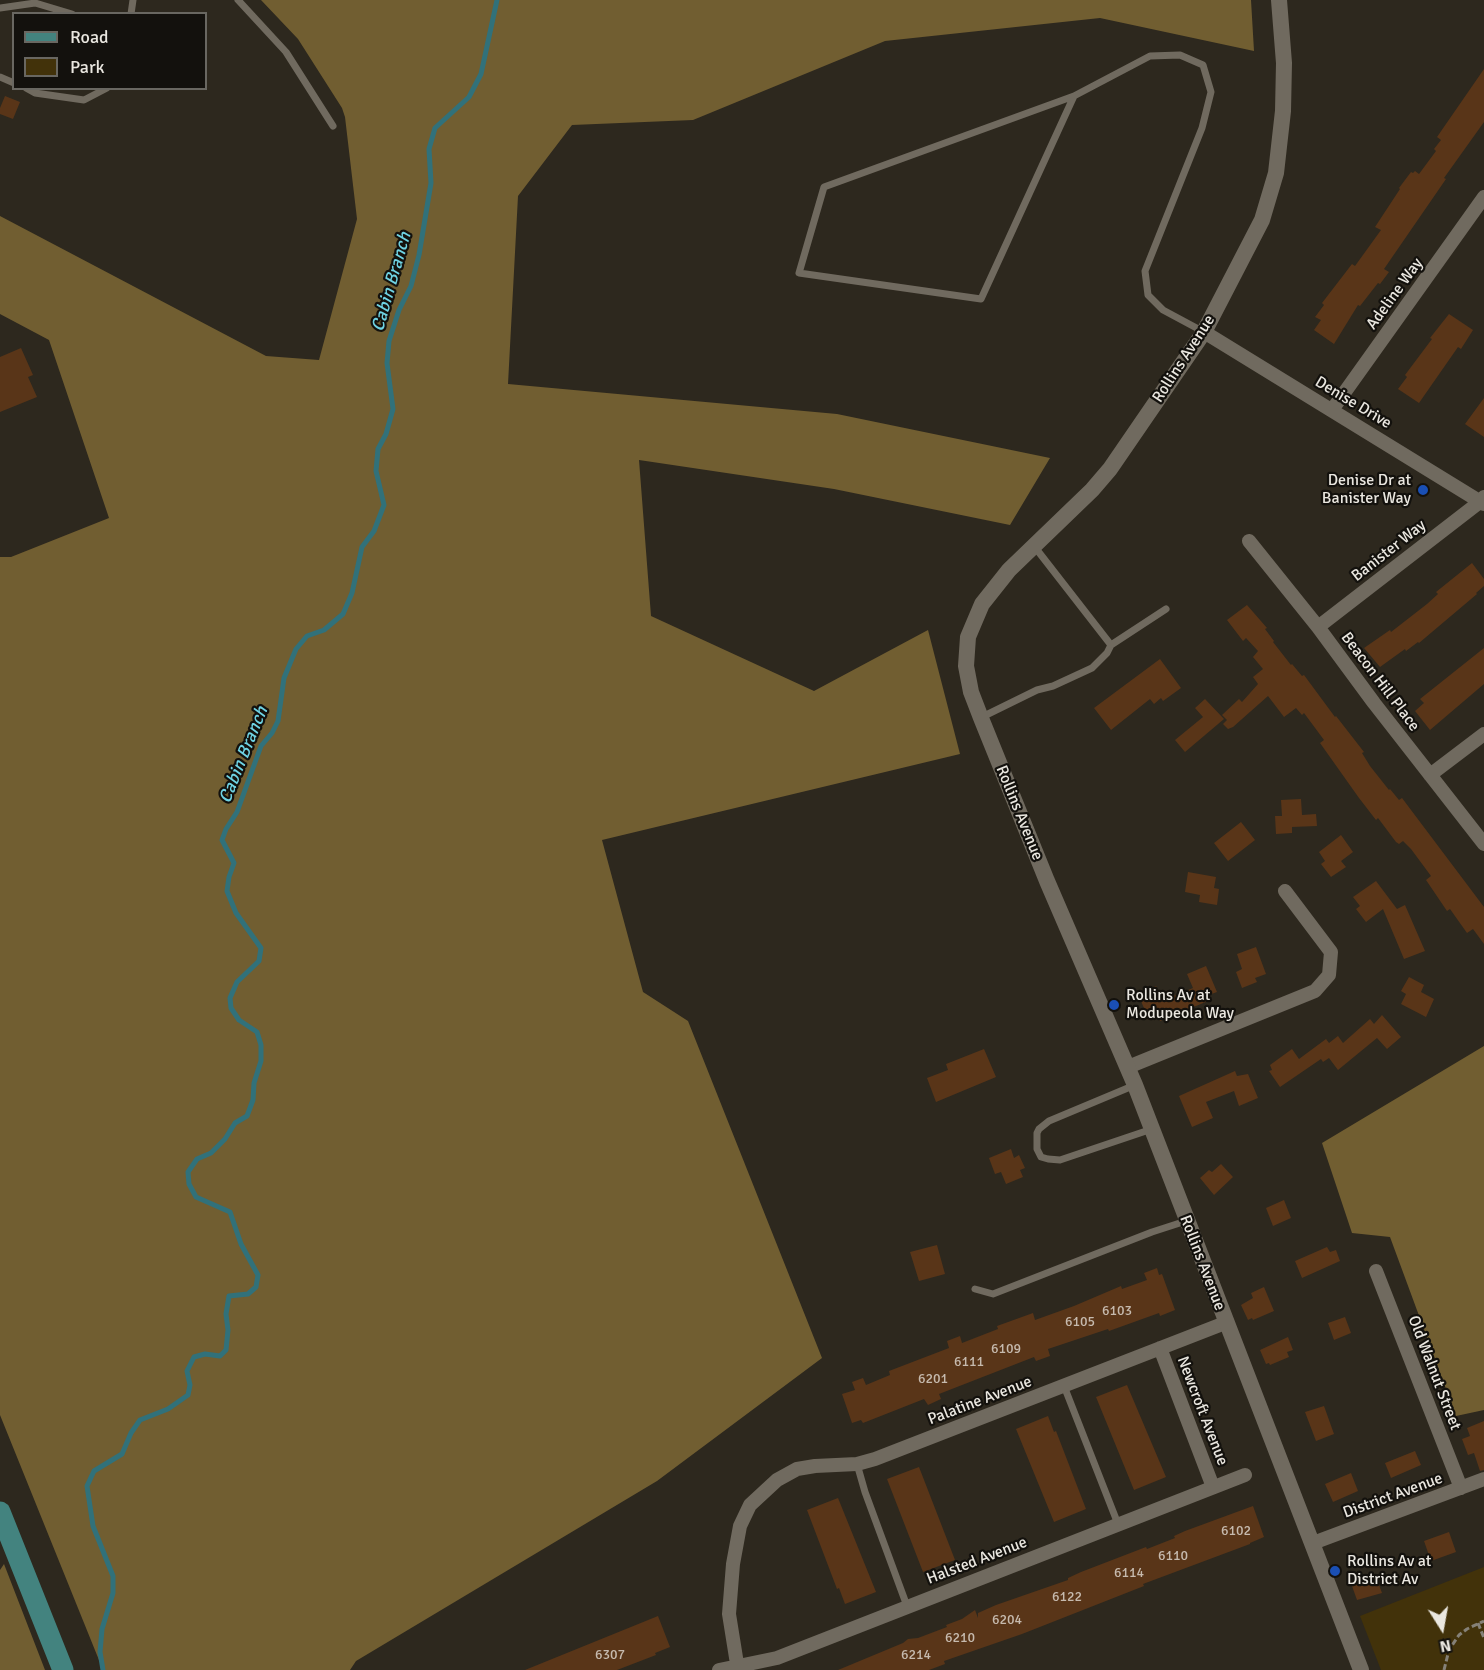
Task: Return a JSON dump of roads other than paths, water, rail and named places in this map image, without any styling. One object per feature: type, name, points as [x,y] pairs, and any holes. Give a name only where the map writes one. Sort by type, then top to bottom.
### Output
[{"type":"main road","points":[[1,1517],[63,1670]]},
{"type":"street","name":"Rollins Avenue","points":[[1279,0],[1284,88],[1276,173],[1262,220],[1204,332],[1110,469],[992,590],[982,604],[968,637],[966,666],[981,718],[1043,873],[1128,1067],[1361,1670]]},
{"type":"street","name":"Adeline Way","points":[[1332,410],[1484,197]]},
{"type":"street","name":"Denise Drive","points":[[1204,332],[1483,501]]},
{"type":"street","name":"Banister Way","points":[[1318,627],[1483,501]]},
{"type":"street","name":"Beacon Hill Place","points":[[1249,541],[1318,627],[1484,844]]},
{"type":"street","points":[[1430,776],[1484,734]]},
{"type":"street","points":[[1128,1067],[1315,991],[1329,975],[1331,952],[1285,891]]},
{"type":"street","name":"Old Walnut Street","points":[[1376,1271],[1461,1488]]},
{"type":"street","name":"Palatine Avenue","points":[[738,1668],[729,1614],[733,1564],[740,1526],[750,1505],[777,1480],[797,1469],[857,1464],[1225,1323]]},
{"type":"street","name":"Newcroft Avenue","points":[[1160,1348],[1213,1487]]},
{"type":"street","name":"Halsted Avenue","points":[[719,1670],[738,1668],[777,1658],[1245,1475]]},
{"type":"street","name":"District Avenue","points":[[1313,1543],[1484,1479]]},
{"type":"lane","points":[[238,0],[286,52],[333,126]]},
{"type":"lane","points":[[0,9],[35,3],[65,12]]},
{"type":"lane","points":[[1074,96],[981,299],[799,273],[824,187],[1074,96],[1150,56],[1180,55],[1203,65],[1211,92],[1202,128],[1145,271],[1148,295],[1155,303],[1163,310],[1204,332]]},
{"type":"lane","points":[[30,90],[35,93],[84,100],[103,90]]},
{"type":"lane","points":[[1034,546],[1111,645]]},
{"type":"lane","points":[[981,718],[1037,690],[1053,686],[1092,668],[1107,653],[1111,645],[1166,609]]},
{"type":"lane","points":[[1135,1085],[1049,1121],[1039,1128],[1037,1149],[1041,1156],[1060,1160],[1152,1129]]},
{"type":"lane","points":[[975,1289],[993,1294],[1186,1221]]},
{"type":"lane","points":[[1064,1386],[1118,1524]]},
{"type":"lane","points":[[857,1464],[907,1606]]},
{"type":"waterway","name":"Cabin Branch","points":[[103,1670],[100,1652],[102,1629],[113,1593],[113,1576],[93,1526],[87,1486],[94,1471],[122,1454],[131,1433],[140,1420],[168,1409],[188,1395],[190,1385],[187,1371],[194,1357],[205,1354],[220,1356],[226,1350],[228,1330],[226,1314],[229,1296],[248,1294],[256,1287],[258,1275],[241,1244],[230,1212],[196,1197],[189,1184],[188,1172],[197,1159],[211,1153],[225,1139],[235,1123],[247,1116],[253,1100],[254,1083],[261,1061],[261,1045],[257,1032],[239,1020],[231,1008],[230,998],[237,982],[259,961],[261,948],[236,913],[227,891],[234,863],[222,840],[237,812],[261,746],[278,721],[284,678],[296,649],[307,636],[324,630],[343,614],[352,593],[362,547],[374,531],[384,505],[376,471],[378,449],[386,434],[393,409],[387,363],[389,341],[399,310],[411,286],[419,255],[431,183],[429,149],[435,128],[469,97],[481,74],[497,0]]},
{"type":"place","name":"Denise Dr at Banister Way","points":[[1423,490]]},
{"type":"place","name":"Rollins Av at Modupeola Way","points":[[1114,1005]]},
{"type":"place","name":"Rollins Av at District Av","points":[[1335,1571]]}]
